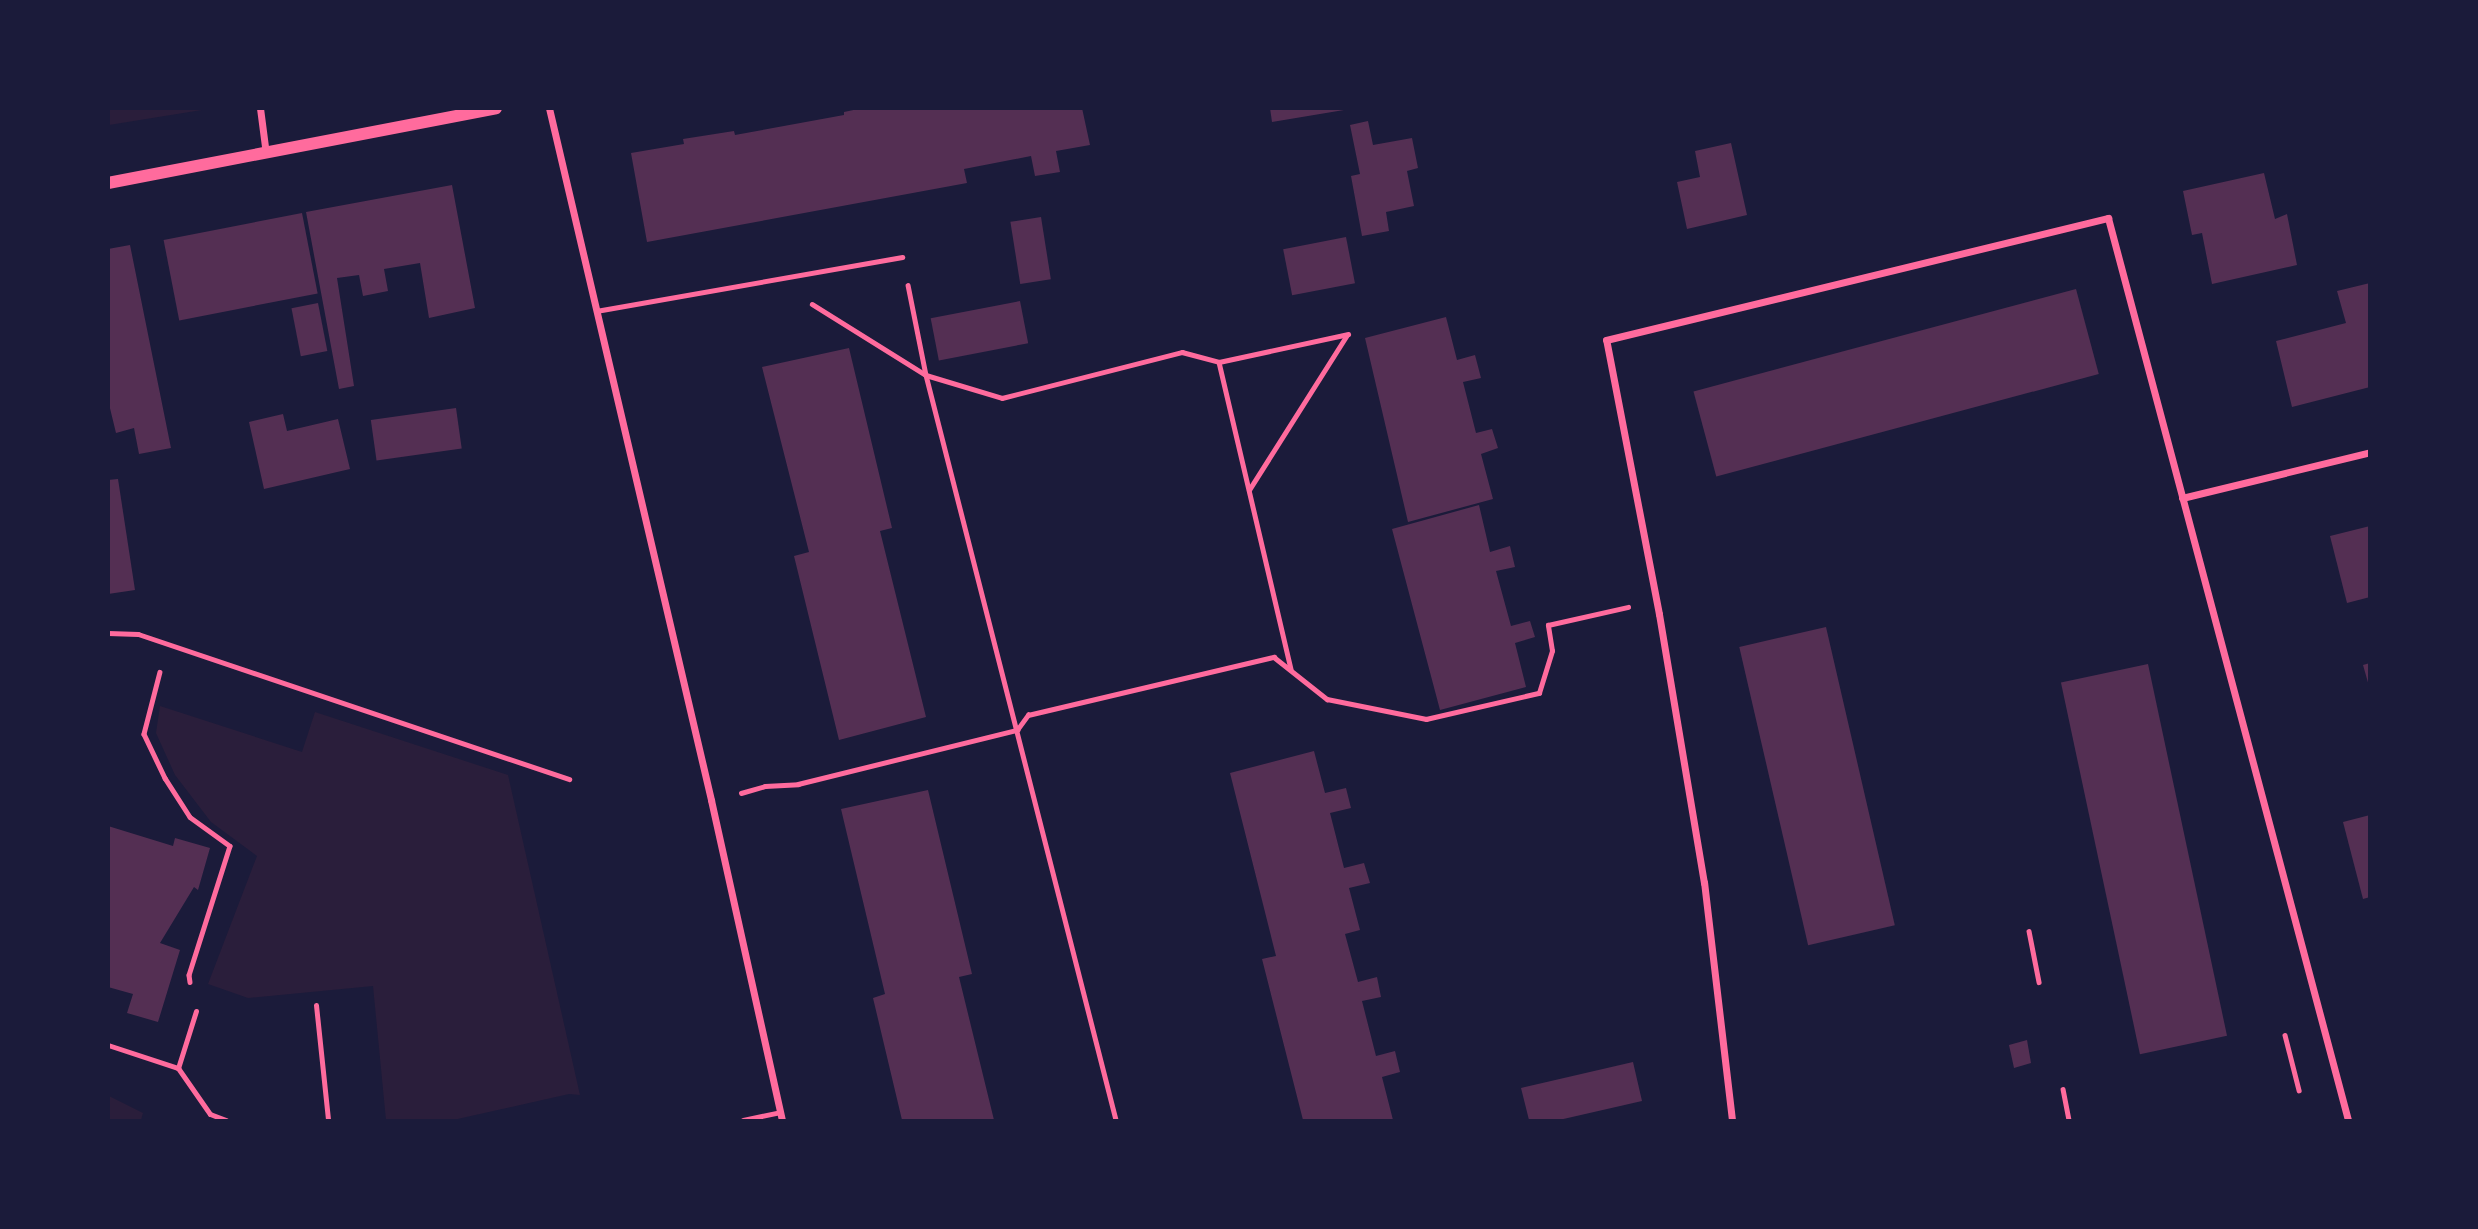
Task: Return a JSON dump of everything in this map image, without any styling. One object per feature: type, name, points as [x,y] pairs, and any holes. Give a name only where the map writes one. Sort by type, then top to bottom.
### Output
[{"type":"street","points":[[260,108],[266,155]]},
{"type":"street","points":[[108,183],[266,155],[496,108]]},
{"type":"street","points":[[549,108],[711,800],[781,1116]]},
{"type":"street","points":[[1732,1121],[1704,883],[1656,600],[1606,340],[2108,218],[2348,1121]]},
{"type":"street","points":[[2182,498],[2370,452]]},
{"type":"lane","points":[[596,311],[902,257]]},
{"type":"lane","points":[[108,633],[138,634],[569,779]]},
{"type":"lane","points":[[316,1005],[328,1121]]},
{"type":"lane","points":[[178,1068],[196,1011]]},
{"type":"lane","points":[[108,1045],[178,1068],[210,1114],[226,1121]]},
{"type":"lane","points":[[743,1121],[781,1116]]},
{"type":"path","points":[[902,257],[926,375],[1116,1121]]},
{"type":"path","points":[[773,280],[926,375],[1002,398],[1182,352],[1219,362],[1348,334],[1249,491]]},
{"type":"path","points":[[1219,362],[1292,670]]},
{"type":"path","points":[[711,800],[765,786],[798,784],[1017,730],[1028,715],[1274,657],[1327,699],[1426,719],[1539,693],[1552,651],[1548,625],[1656,600]]},
{"type":"path","points":[[169,644],[144,734],[165,778],[190,817],[230,846],[189,975],[196,1011]]},
{"type":"path","points":[[2029,931],[2039,982]]},
{"type":"path","points":[[2285,1035],[2299,1090]]},
{"type":"path","points":[[2063,1089],[2069,1121]]},
{"type":"shaded area","points":[[109,108],[208,108],[208,109],[109,125]]},
{"type":"shaded area","points":[[160,706],[302,752],[315,712],[508,775],[580,1095],[569,1094],[453,1120],[386,1120],[373,986],[248,998],[208,984],[257,856],[211,822],[175,775],[156,733]]},
{"type":"shaded area","points":[[109,1096],[143,1113],[141,1120],[109,1120]]},
{"type":"building","points":[[863,108],[1082,108],[1090,145],[1056,151],[1060,172],[1035,176],[1031,156],[964,169],[967,183],[647,242],[631,153],[684,144],[683,139],[734,131],[735,135],[844,115],[844,112]]},
{"type":"building","points":[[1270,108],[1344,108],[1344,110],[1272,122]]},
{"type":"building","points":[[1368,121],[1373,145],[1412,138],[1418,168],[1407,171],[1414,206],[1386,212],[1389,231],[1362,236],[1351,176],[1360,174],[1350,125]]},
{"type":"building","points":[[1731,143],[1747,215],[1687,229],[1677,182],[1700,177],[1695,151]]},
{"type":"building","points":[[2264,173],[2275,219],[2287,214],[2297,265],[2212,284],[2202,233],[2192,235],[2183,191]]},
{"type":"building","points":[[452,185],[475,308],[429,318],[420,263],[384,269],[388,291],[363,296],[359,275],[337,278],[354,386],[339,389],[306,212]]},
{"type":"building","points":[[302,213],[318,293],[179,320],[164,240]]},
{"type":"building","points":[[1041,217],[1051,279],[1020,284],[1010,222]]},
{"type":"building","points":[[1346,237],[1355,283],[1292,295],[1283,249]]},
{"type":"building","points":[[130,245],[171,448],[139,454],[134,428],[116,433],[108,400],[108,249]]},
{"type":"building","points":[[2370,283],[2370,387],[2292,407],[2276,341],[2346,323],[2337,291]]},
{"type":"building","points":[[2076,289],[2099,374],[1716,476],[1693,391]]},
{"type":"building","points":[[1020,301],[1028,343],[939,361],[931,318]]},
{"type":"building","points":[[318,303],[327,351],[301,356],[291,308]]},
{"type":"building","points":[[1446,317],[1457,360],[1475,355],[1481,378],[1463,382],[1476,433],[1492,429],[1498,448],[1481,454],[1493,499],[1408,522],[1365,338]]},
{"type":"building","points":[[849,348],[892,528],[880,531],[926,717],[839,740],[794,556],[809,552],[762,367]]},
{"type":"building","points":[[456,408],[462,449],[377,461],[371,420]]},
{"type":"building","points":[[283,414],[287,431],[338,419],[350,469],[264,489],[249,422]]},
{"type":"building","points":[[118,479],[135,590],[108,594],[108,480]]},
{"type":"building","points":[[1479,505],[1490,552],[1510,546],[1515,567],[1496,571],[1511,626],[1530,621],[1535,637],[1515,643],[1526,687],[1440,710],[1392,529]]},
{"type":"building","points":[[2370,526],[2370,597],[2347,603],[2330,536]]},
{"type":"building","points":[[1826,627],[1895,925],[1808,945],[1739,647]]},
{"type":"building","points":[[2370,663],[2370,686],[2369,686],[2363,665]]},
{"type":"building","points":[[2148,664],[2227,1036],[2140,1054],[2061,683]]},
{"type":"building","points":[[1314,751],[1325,793],[1346,788],[1351,808],[1330,813],[1344,868],[1364,863],[1370,883],[1349,888],[1360,930],[1345,934],[1358,982],[1377,977],[1381,997],[1362,1001],[1376,1056],[1395,1051],[1400,1072],[1382,1077],[1393,1120],[1303,1120],[1262,959],[1276,956],[1230,773]]},
{"type":"building","points":[[928,790],[972,974],[959,977],[994,1120],[902,1120],[873,998],[885,994],[841,809]]},
{"type":"building","points":[[2370,815],[2370,897],[2363,899],[2343,822]]},
{"type":"building","points":[[108,826],[173,846],[175,838],[210,848],[198,890],[194,887],[160,943],[180,950],[158,1022],[127,1013],[133,994],[108,987]]},
{"type":"building","points":[[2027,1040],[2031,1063],[2014,1068],[2009,1045]]},
{"type":"building","points":[[1633,1062],[1642,1101],[1559,1120],[1529,1120],[1521,1088]]}]
